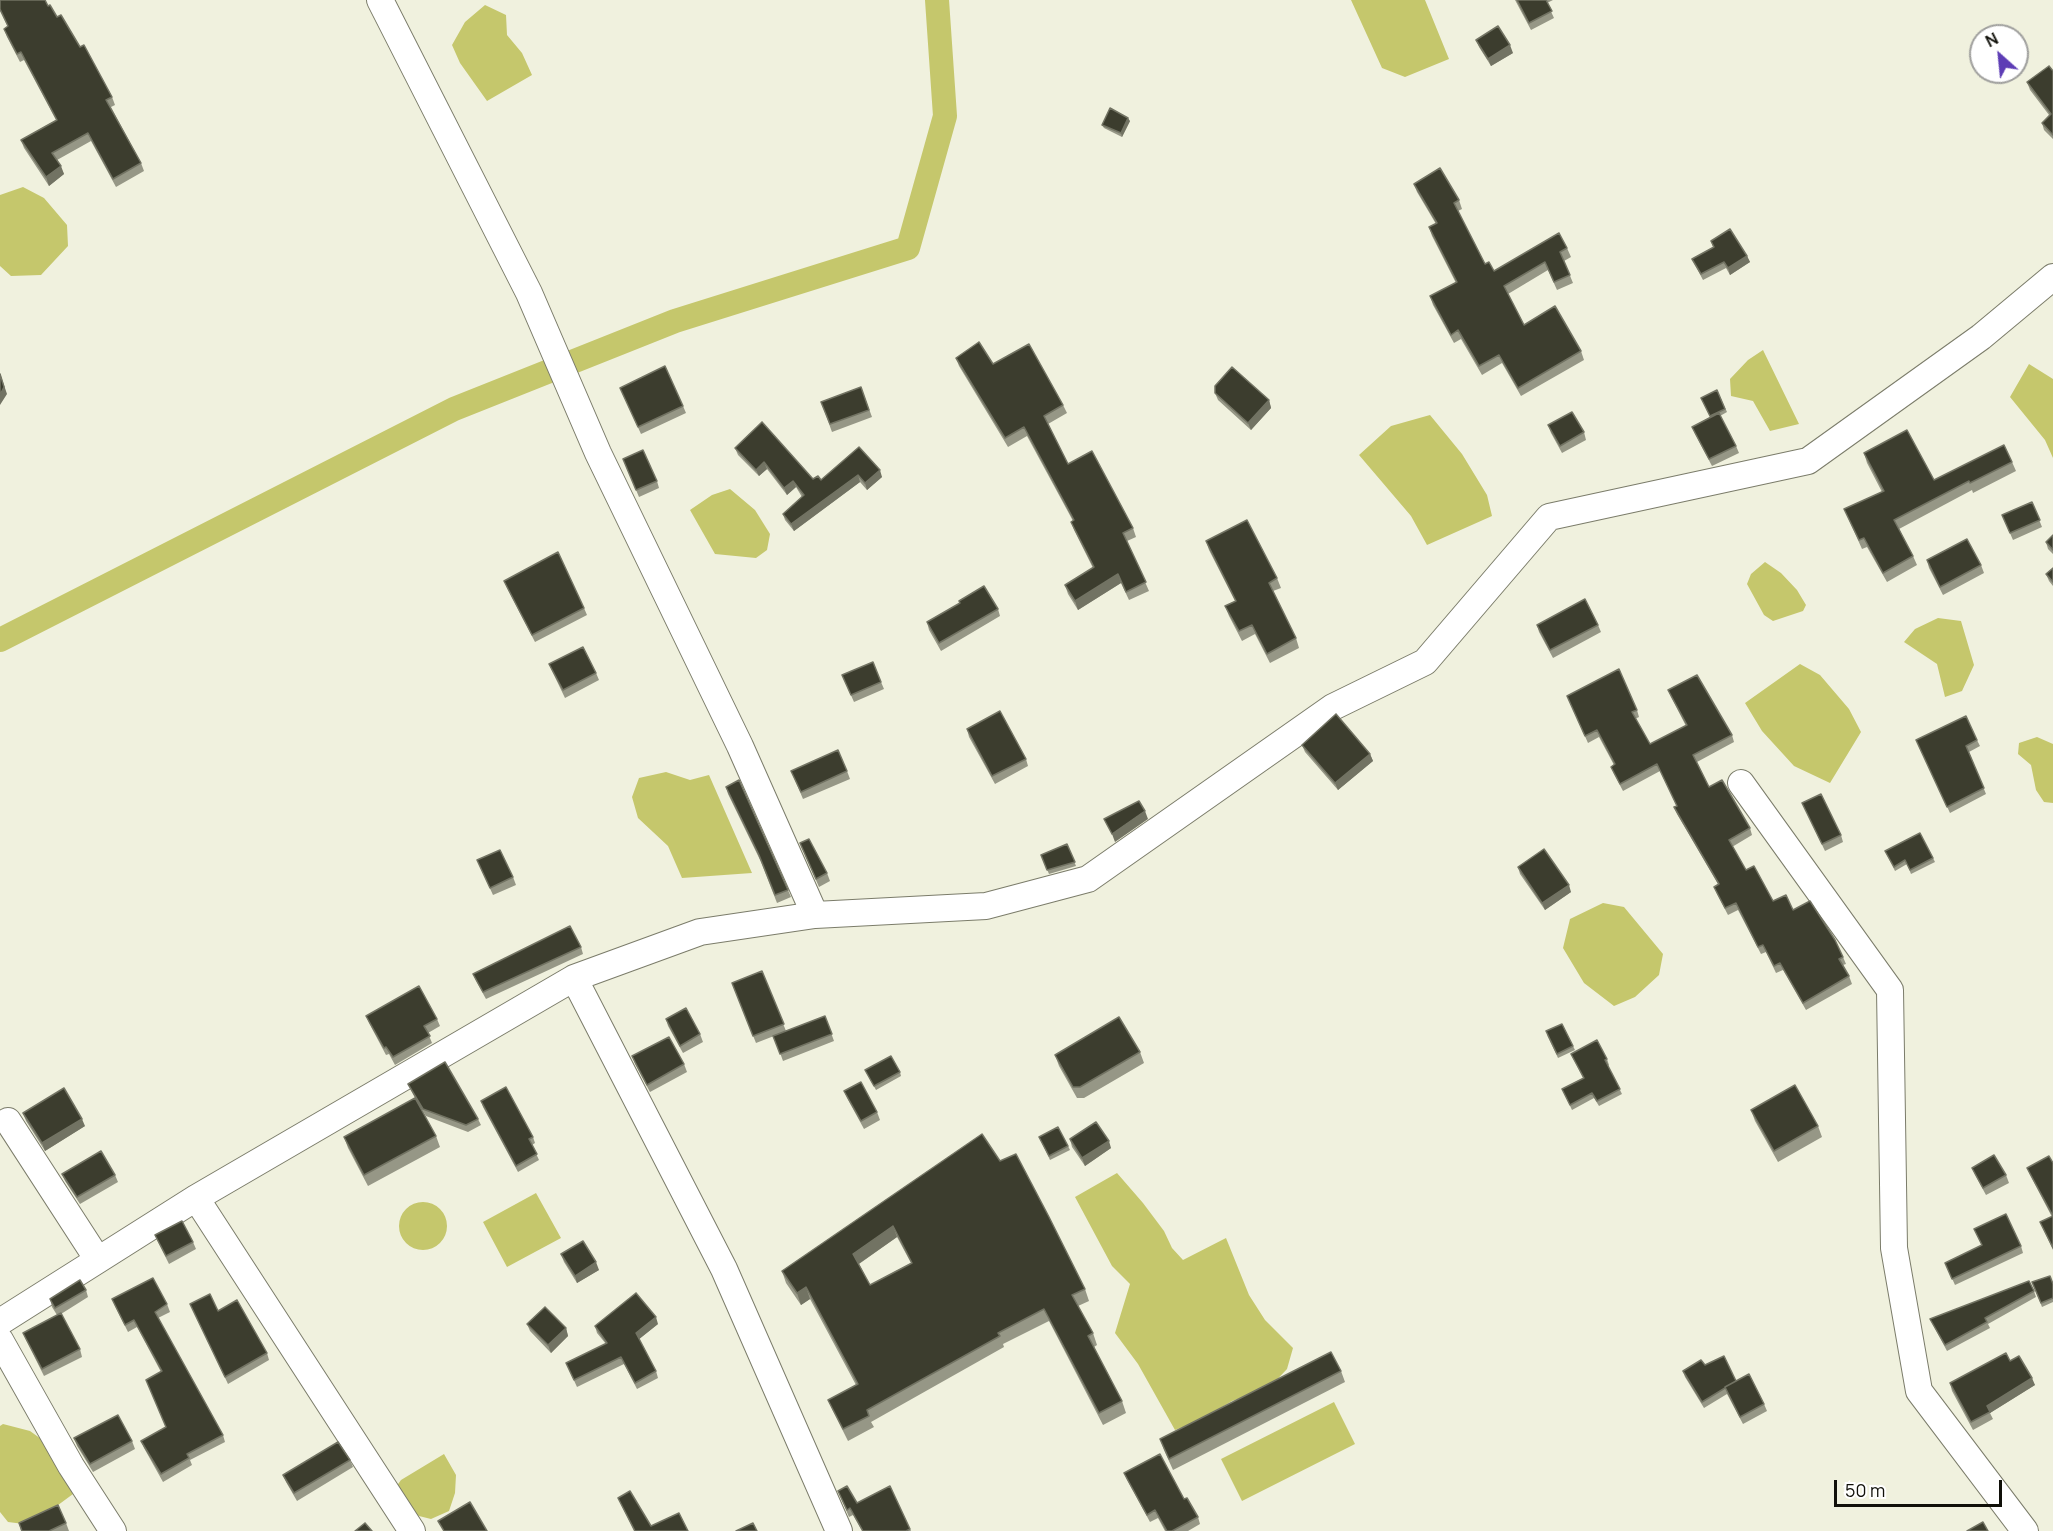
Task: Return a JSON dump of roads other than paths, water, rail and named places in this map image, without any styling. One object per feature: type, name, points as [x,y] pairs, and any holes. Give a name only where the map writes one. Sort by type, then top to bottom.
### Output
[{"type":"street","points":[[380,0],[529,293],[598,453],[740,746],[815,915]]},
{"type":"street","points":[[0,1322],[196,1198],[574,978],[700,932],[815,915],[986,906],[1088,879],[1333,707],[1425,662],[1549,517],[1808,461],[1981,337],[2053,278]]},
{"type":"street","points":[[1741,783],[1890,990],[1894,1248],[1919,1391],[2025,1531]]},
{"type":"street","points":[[574,978],[724,1269],[838,1531]]},
{"type":"street","points":[[8,1121],[98,1260]]},
{"type":"street","points":[[196,1198],[412,1531]]},
{"type":"street","points":[[0,1340],[71,1466],[113,1531]]},
{"type":"waterway","points":[[0,640],[454,409],[675,321],[908,248],[945,116],[937,0]]}]
